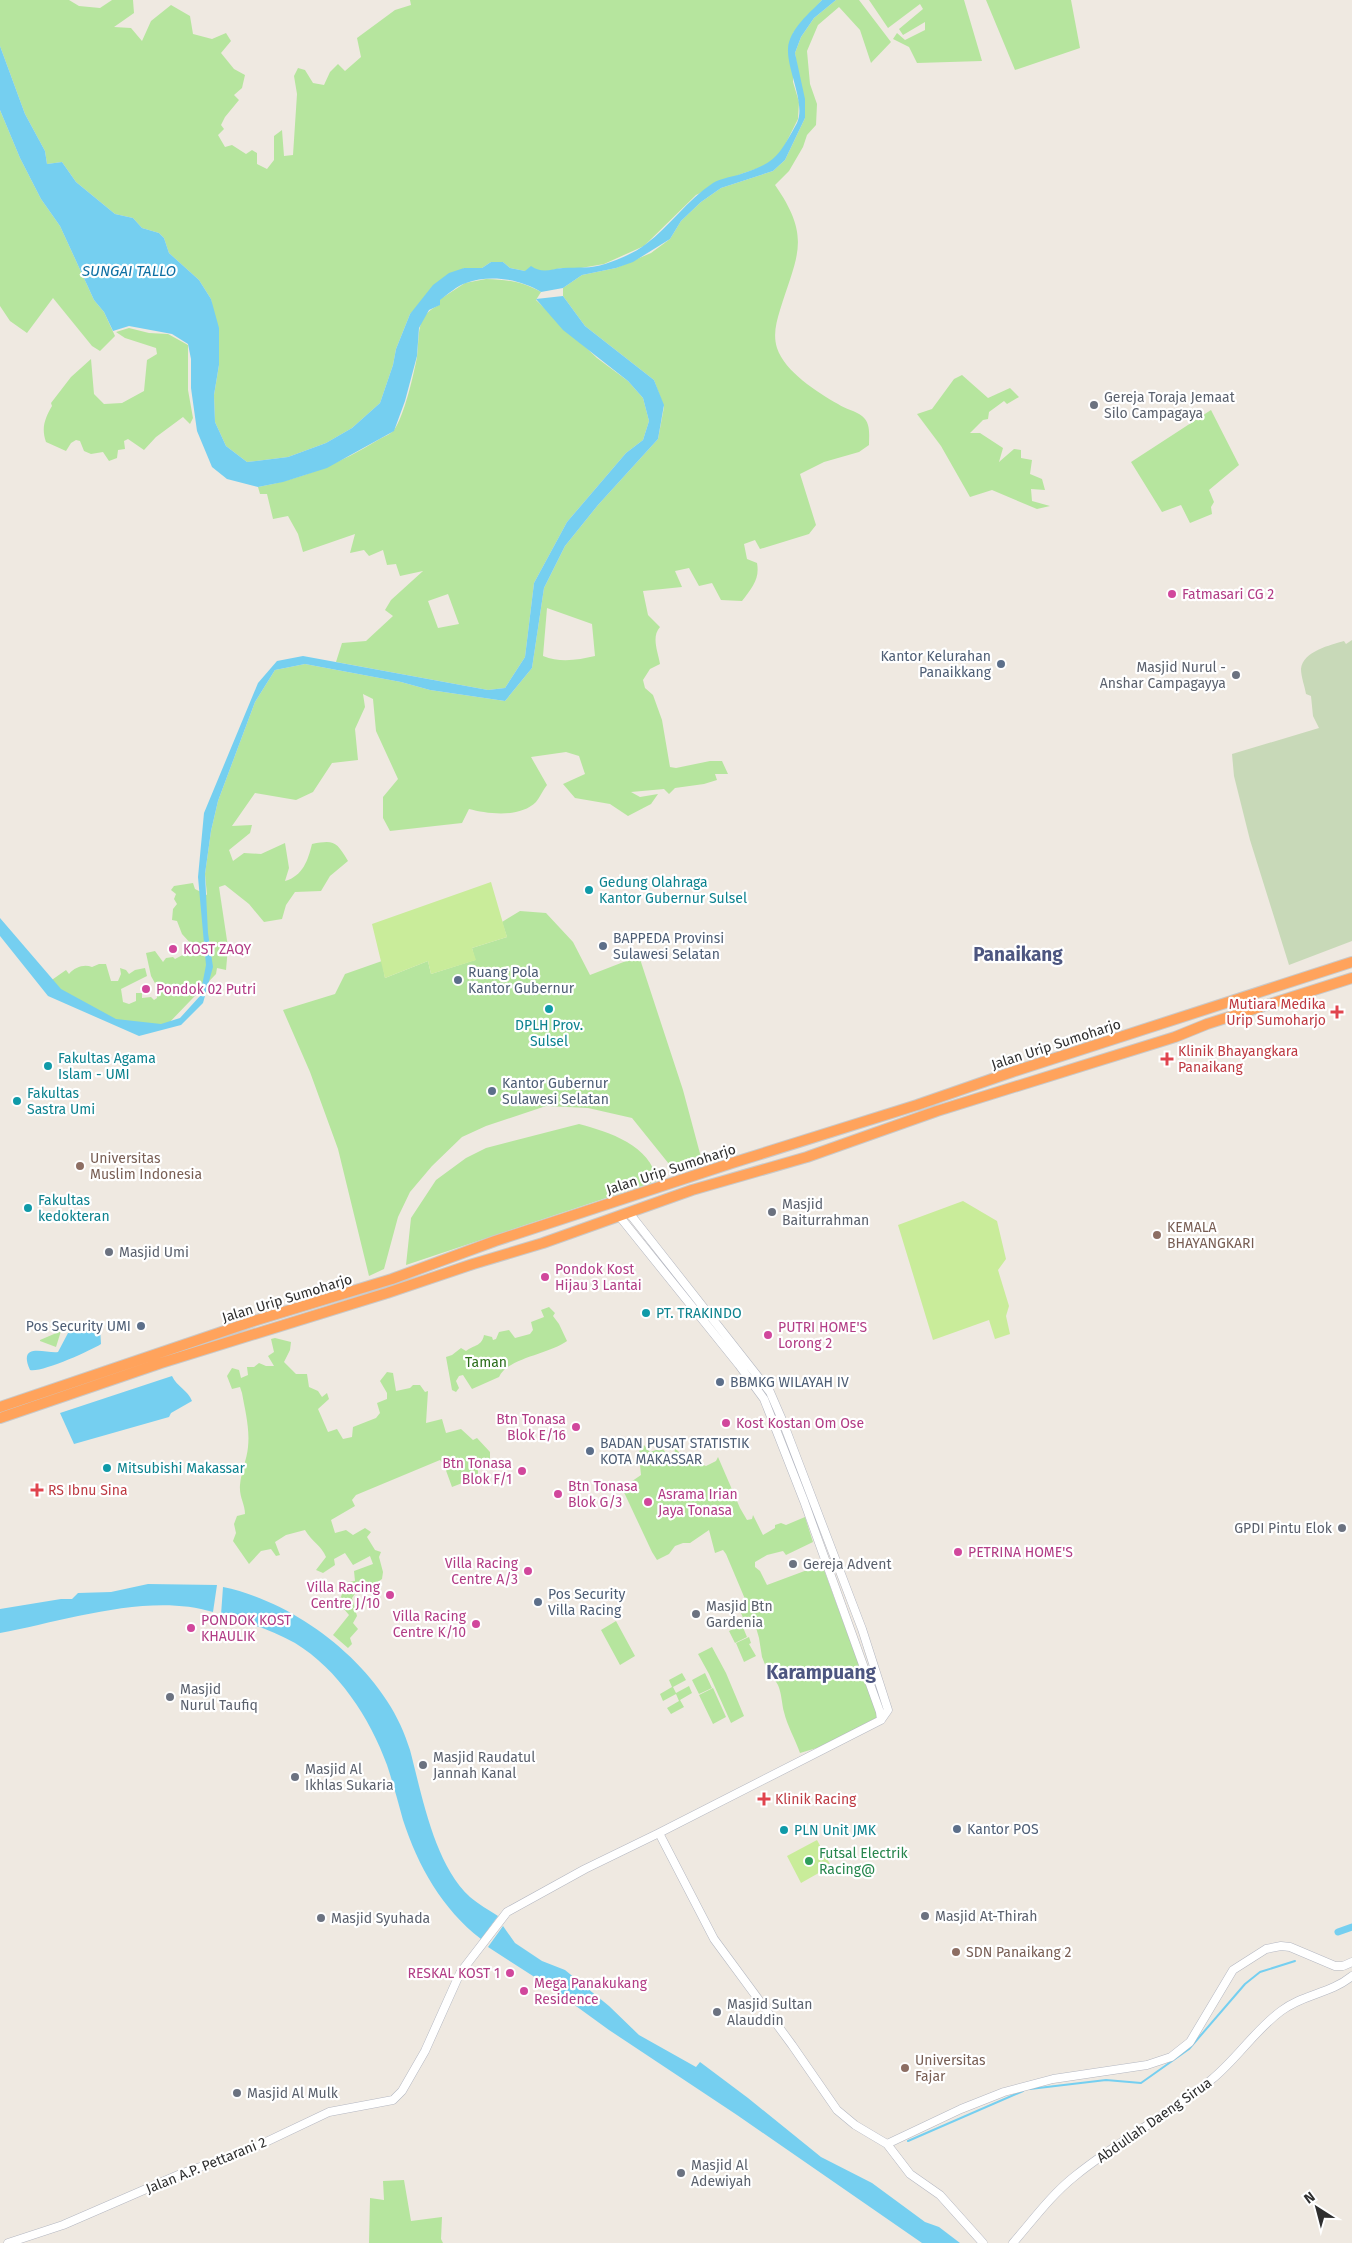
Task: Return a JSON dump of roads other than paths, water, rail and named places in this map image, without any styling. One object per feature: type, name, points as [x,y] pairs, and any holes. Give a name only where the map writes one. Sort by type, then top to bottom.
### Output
[{"type":"highway","name":"Jalan Urip Sumoharjo","points":[[0,1418],[208,1343],[257,1320],[392,1279],[495,1241],[1352,962]]},
{"type":"highway","name":"Jalan Urip Sumoharjo","points":[[0,1407],[208,1343],[387,1294],[625,1215],[692,1190],[807,1157],[937,1111],[1175,1037],[1207,1024],[1352,978]]},
{"type":"highway","points":[[932,1099],[937,1111]]},
{"type":"highway","points":[[776,1150],[781,1164]]},
{"type":"main road","points":[[625,1215],[770,1392],[862,1630],[888,1710],[881,1720],[659,1834],[714,1940],[797,2052],[837,2110],[889,2148],[910,2174],[940,2195],[983,2243]]},
{"type":"main road","points":[[625,1215],[744,1370],[764,1399],[796,1479],[880,1712],[881,1720]]},
{"type":"main road","points":[[832,1582],[842,1579]]},
{"type":"main road","points":[[852,1633],[862,1630]]},
{"type":"main road","name":"Jalan A.P. Pettarani 2","points":[[8,2243],[86,2216],[183,2173],[249,2150],[329,2112],[341,2108],[390,2101],[402,2091],[425,2051],[460,1973],[511,1908],[585,1869],[659,1834]]},
{"type":"main road","points":[[889,2148],[961,2109],[1004,2092],[1053,2078],[1147,2065],[1171,2057],[1190,2042],[1232,1970],[1266,1949],[1282,1946],[1290,1947],[1335,1966],[1343,1966],[1352,1962]]},
{"type":"main road","name":"Abdullah Daeng Sirua","points":[[1013,2243],[1042,2208],[1074,2177],[1105,2152],[1203,2086],[1223,2069],[1256,2032],[1281,2010],[1304,1998],[1335,1988],[1352,1976]]},
{"type":"water","name":"SUNGAI TALLO","points":[[822,0],[836,0],[814,18],[801,37],[795,53],[805,99],[805,118],[785,160],[773,171],[721,188],[701,202],[681,221],[670,239],[633,262],[616,268],[582,275],[563,288],[541,292],[524,284],[495,278],[475,280],[456,288],[440,300],[440,305],[429,310],[419,328],[417,356],[405,401],[394,431],[327,468],[283,482],[258,487],[227,479],[212,467],[197,431],[191,388],[191,359],[188,344],[172,334],[129,326],[113,331],[104,312],[94,300],[60,226],[41,199],[20,158],[0,110],[0,46],[25,114],[45,151],[47,164],[62,162],[76,182],[115,214],[133,218],[142,228],[159,233],[164,238],[169,253],[199,280],[211,299],[219,328],[219,365],[214,395],[215,422],[226,446],[247,462],[288,457],[326,443],[352,428],[380,403],[393,365],[396,349],[410,314],[433,285],[449,273],[464,268],[482,268],[491,262],[503,262],[510,268],[525,271],[531,266],[539,270],[547,270],[600,266],[642,247],[695,197],[713,183],[761,167],[775,157],[791,135],[799,115],[798,97],[788,57],[789,42],[796,28]]},
{"type":"water","points":[[563,296],[585,326],[654,380],[664,405],[658,439],[598,505],[565,546],[544,588],[532,668],[505,701],[430,690],[401,682],[305,664],[275,670],[255,702],[218,801],[211,831],[205,874],[208,933],[213,967],[203,1003],[181,1025],[139,1036],[48,996],[0,936],[0,918],[61,989],[116,1019],[161,1024],[180,1018],[200,996],[206,965],[198,877],[204,813],[258,683],[277,661],[303,656],[488,690],[505,688],[525,657],[534,583],[567,522],[626,453],[643,440],[649,421],[643,398],[628,381],[563,330],[536,299]]},
{"type":"water","points":[[89,1324],[100,1328],[101,1344],[54,1365],[30,1370],[27,1355],[30,1352],[58,1352],[68,1333],[77,1331]]},
{"type":"water","points":[[172,1376],[192,1401],[171,1413],[169,1417],[74,1444],[60,1413]]},
{"type":"water","points":[[148,1584],[217,1585],[213,1612],[188,1607],[162,1605],[134,1607],[106,1610],[0,1633],[0,1609],[61,1599],[72,1599],[78,1593],[111,1592]]},
{"type":"water","points":[[223,1587],[253,1595],[282,1608],[311,1625],[338,1645],[362,1668],[382,1694],[399,1721],[410,1750],[431,1828],[447,1866],[470,1897],[498,1916],[481,1939],[454,1914],[433,1886],[424,1870],[409,1837],[380,1747],[351,1696],[325,1666],[295,1643],[268,1630],[221,1615]]},
{"type":"water","points":[[503,1926],[515,1943],[542,1961],[565,1970],[609,2006],[639,2035],[696,2067],[700,2062],[821,2157],[872,2183],[925,2222],[939,2227],[960,2243],[922,2243],[737,2115],[609,2030],[547,1985],[488,1947]]},
{"type":"waterway","points":[[1338,1932],[1352,1927]]},
{"type":"waterway","points":[[1030,2089],[1106,2080],[1141,2083],[1189,2049],[1245,1984],[1260,1972],[1295,1961]]},
{"type":"waterway","points":[[908,2141],[1023,2091]]},
{"type":"place","name":"Gereja Toraja Jemaat Silo Campagaya","points":[[1094,405]]},
{"type":"place","name":"Fatmasari CG 2","points":[[1172,594]]},
{"type":"place","name":"Kantor Kelurahan Panaikkang","points":[[1001,664]]},
{"type":"place","name":"Masjid Nurul - Anshar Campagayya","points":[[1236,675]]},
{"type":"place","name":"Gedung Olahraga Kantor Gubernur Sulsel","points":[[589,890]]},
{"type":"place","name":"BAPPEDA Provinsi Sulawesi Selatan","points":[[603,946]]},
{"type":"place","name":"KOST ZAQY","points":[[173,949]]},
{"type":"place","name":"Ruang Pola Kantor Gubernur","points":[[458,980]]},
{"type":"place","name":"Pondok 02 Putri","points":[[146,989]]},
{"type":"place","name":"DPLH Prov. Sulsel","points":[[549,1009]]},
{"type":"place","name":"Mutiara Medika Urip Sumoharjo","points":[[1337,1012]]},
{"type":"place","name":"Klinik Bhayangkara Panaikang","points":[[1167,1059]]},
{"type":"place","name":"Fakultas Agama Islam - UMI","points":[[48,1066]]},
{"type":"place","name":"Kantor Gubernur Sulawesi Selatan","points":[[492,1091]]},
{"type":"place","name":"Fakultas Sastra Umi","points":[[17,1101]]},
{"type":"place","name":"Universitas Muslim Indonesia","points":[[80,1166]]},
{"type":"place","name":"Fakultas kedokteran","points":[[28,1208]]},
{"type":"place","name":"Masjid Baiturrahman","points":[[772,1212]]},
{"type":"place","name":"KEMALA BHAYANGKARI","points":[[1157,1235]]},
{"type":"place","name":"Masjid Umi","points":[[109,1252]]},
{"type":"place","name":"Pondok Kost Hijau 3 Lantai","points":[[545,1277]]},
{"type":"place","name":"PT. TRAKINDO","points":[[646,1313]]},
{"type":"place","name":"Pos Security UMI","points":[[141,1326]]},
{"type":"place","name":"PUTRI HOME'S Lorong 2","points":[[768,1335]]},
{"type":"place","name":"BBMKG WILAYAH IV","points":[[720,1382]]},
{"type":"place","name":"Kost Kostan Om Ose","points":[[726,1423]]},
{"type":"place","name":"Btn Tonasa Blok E/16","points":[[576,1427]]},
{"type":"place","name":"BADAN PUSAT STATISTIK KOTA MAKASSAR","points":[[590,1451]]},
{"type":"place","name":"Mitsubishi Makassar","points":[[107,1468]]},
{"type":"place","name":"Btn Tonasa Blok F/1","points":[[522,1471]]},
{"type":"place","name":"RS Ibnu Sina","points":[[37,1490]]},
{"type":"place","name":"Btn Tonasa Blok G/3","points":[[558,1494]]},
{"type":"place","name":"Asrama Irian Jaya Tonasa","points":[[648,1502]]},
{"type":"place","name":"GPDI Pintu Elok","points":[[1342,1528]]},
{"type":"place","name":"PETRINA HOME'S","points":[[958,1552]]},
{"type":"place","name":"Gereja Advent","points":[[793,1564]]},
{"type":"place","name":"Villa Racing Centre A/3","points":[[528,1571]]},
{"type":"place","name":"Villa Racing Centre J/10","points":[[390,1595]]},
{"type":"place","name":"Pos Security Villa Racing","points":[[538,1602]]},
{"type":"place","name":"Masjid Btn Gardenia","points":[[696,1614]]},
{"type":"place","name":"Villa Racing Centre K/10","points":[[476,1624]]},
{"type":"place","name":"PONDOK KOST KHAULIK","points":[[191,1628]]},
{"type":"place","name":"Masjid Nurul Taufiq","points":[[170,1697]]},
{"type":"place","name":"Masjid Raudatul Jannah Kanal","points":[[423,1765]]},
{"type":"place","name":"Masjid Al Ikhlas Sukaria","points":[[295,1777]]},
{"type":"place","name":"Klinik Racing","points":[[764,1799]]},
{"type":"place","name":"Kantor POS","points":[[957,1829]]},
{"type":"place","name":"PLN Unit JMK","points":[[784,1830]]},
{"type":"place","name":"Futsal Electrik Racing@","points":[[809,1861]]},
{"type":"place","name":"Masjid At-Thirah","points":[[925,1916]]},
{"type":"place","name":"Masjid Syuhada","points":[[321,1918]]},
{"type":"place","name":"SDN Panaikang 2","points":[[956,1952]]},
{"type":"place","name":"RESKAL KOST 1","points":[[510,1973]]},
{"type":"place","name":"Mega Panakukang Residence","points":[[524,1991]]},
{"type":"place","name":"Masjid Sultan Alauddin","points":[[717,2012]]},
{"type":"place","name":"Universitas Fajar","points":[[905,2068]]},
{"type":"place","name":"Masjid Al Mulk","points":[[237,2093]]},
{"type":"place","name":"Masjid Al Adewiyah","points":[[681,2173]]},
{"type":"district","name":"Panaikang","points":[[1018,954]]},
{"type":"district","name":"Karampuang","points":[[821,1672]]},
{"type":"park label","name":"Taman","points":[[486,1362]]}]
